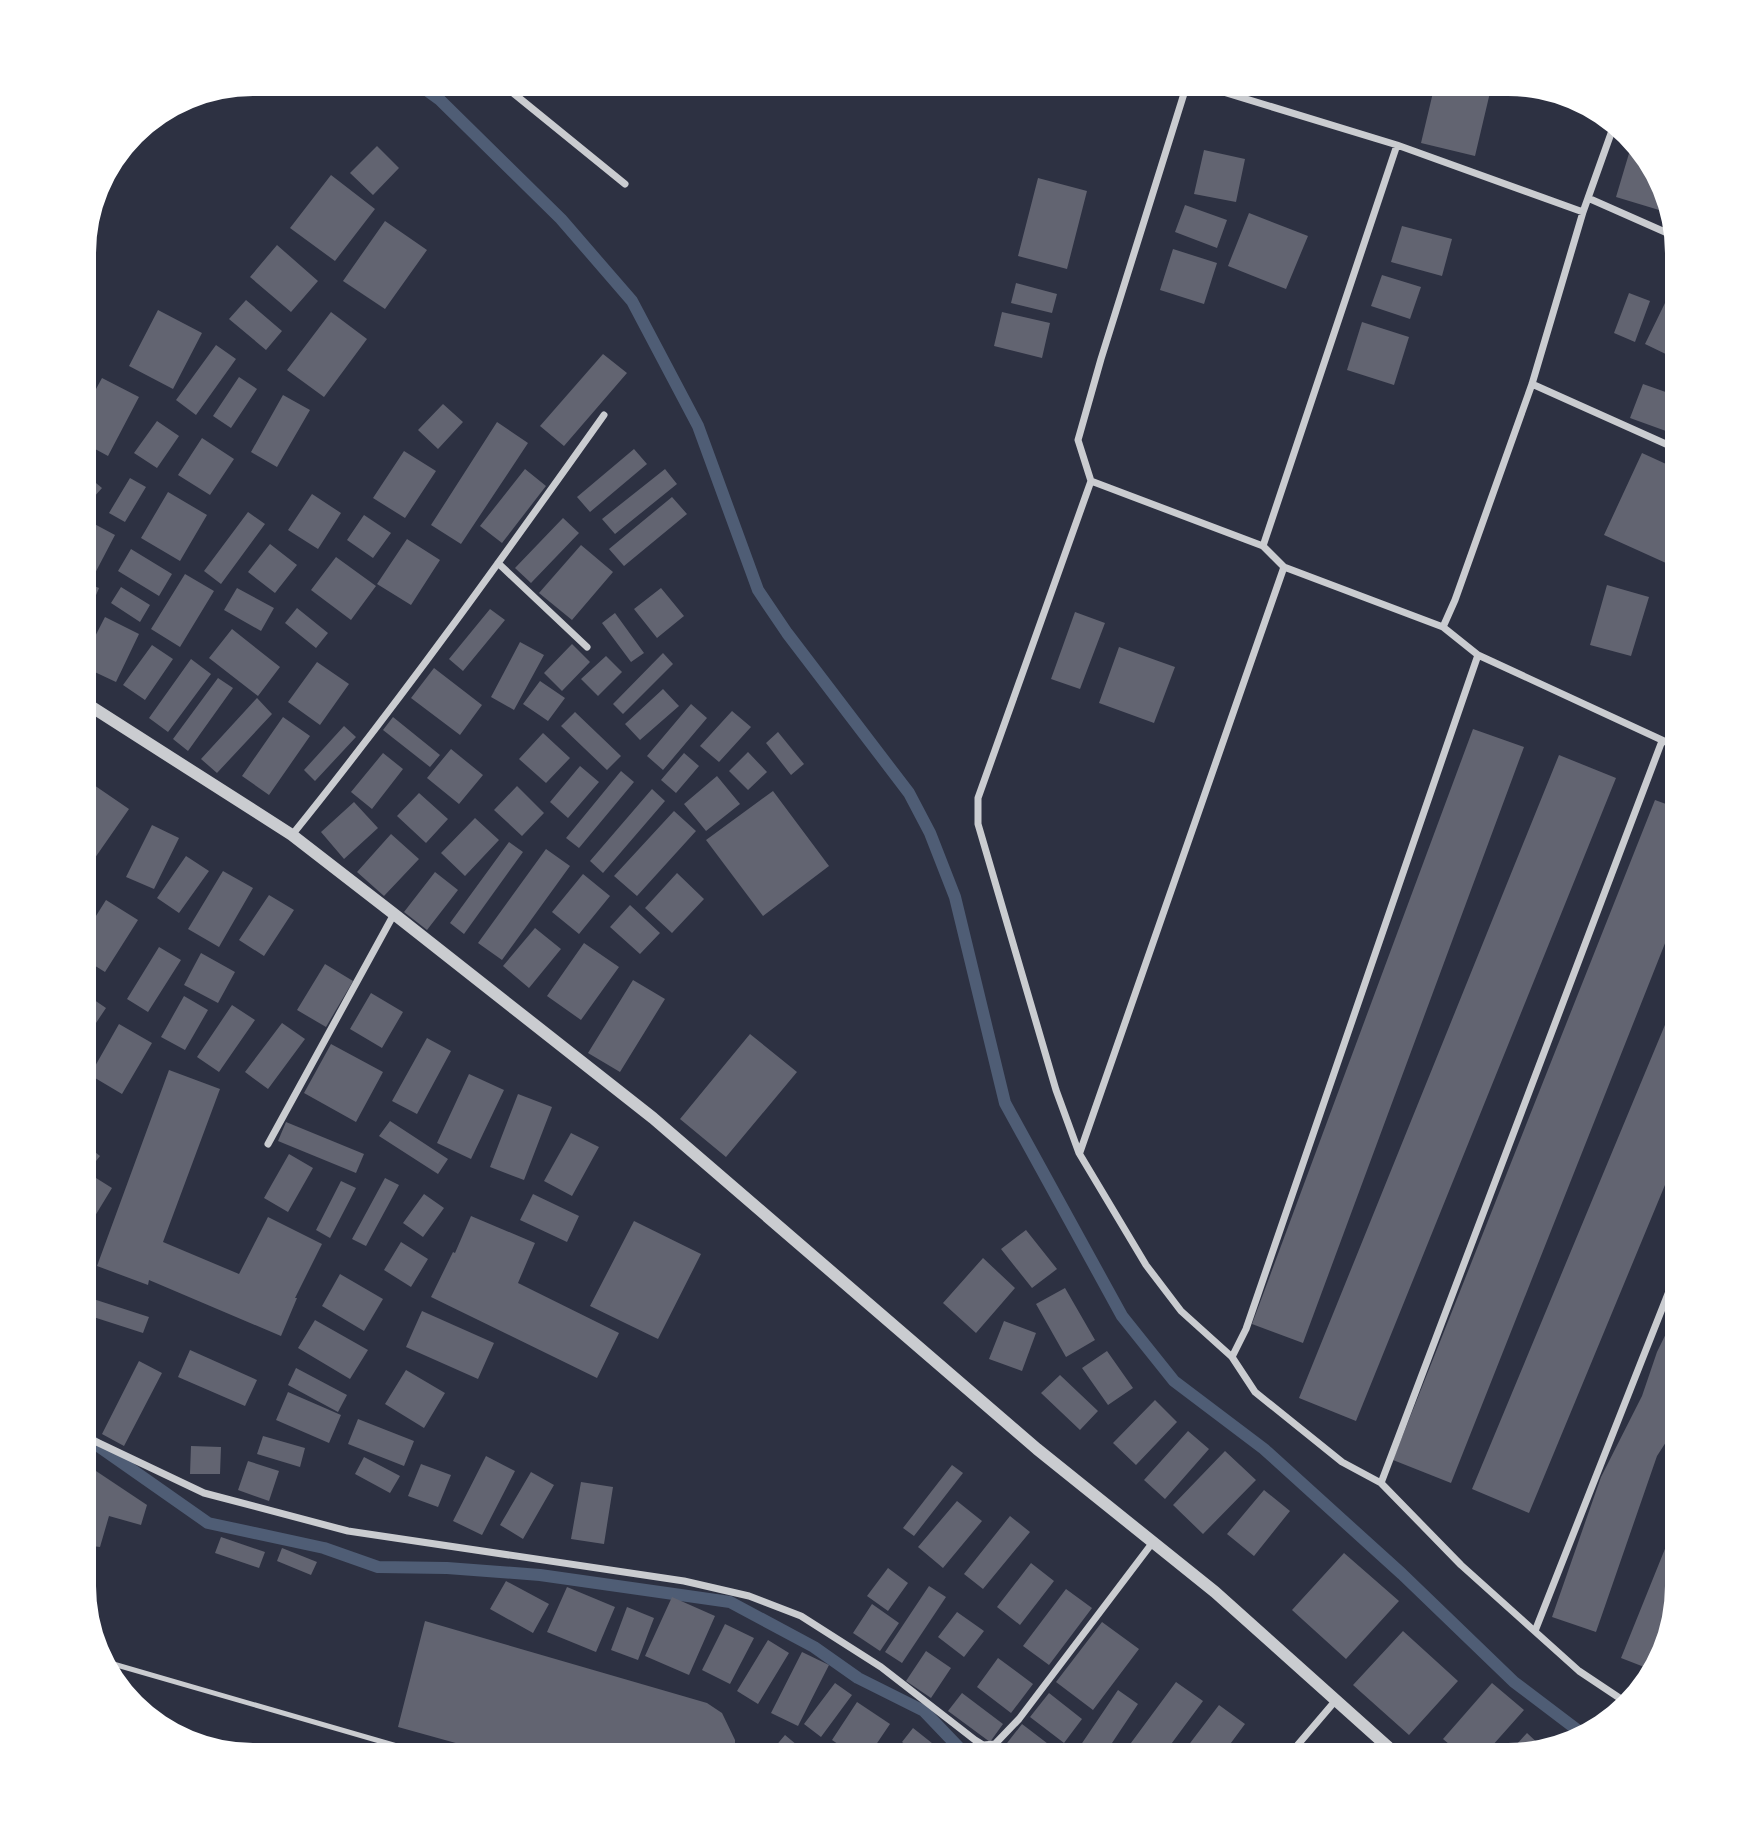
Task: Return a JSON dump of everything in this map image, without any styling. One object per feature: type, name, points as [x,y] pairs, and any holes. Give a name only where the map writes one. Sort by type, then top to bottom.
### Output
[{"type":"street","points":[[517,96],[625,184]]},
{"type":"street","points":[[1183,97],[1078,440],[1091,481],[978,797],[978,824],[1056,1090],[1080,1153],[1146,1265],[1181,1311],[1232,1357],[1255,1392],[1342,1462],[1381,1483],[1461,1565],[1579,1671],[1618,1697]]},
{"type":"street","points":[[1239,97],[1397,145],[1583,212]]},
{"type":"street","points":[[1443,627],[1532,384],[1583,212],[1611,135]]},
{"type":"street","points":[[1262,547],[1397,145]]},
{"type":"street","points":[[1588,198],[1663,231]]},
{"type":"street","points":[[1532,384],[1665,444]]},
{"type":"street","points":[[292,835],[498,563],[604,415]]},
{"type":"street","points":[[1091,481],[1262,547],[1284,567],[1443,627],[1478,655],[1665,742]]},
{"type":"street","points":[[498,563],[587,647]]},
{"type":"street","points":[[1080,1153],[1284,567]]},
{"type":"street","points":[[1232,1357],[1246,1329],[1478,655]]},
{"type":"street","points":[[97,710],[292,835],[653,1118],[1037,1448],[1215,1592],[1384,1743]]},
{"type":"street","points":[[1381,1483],[1662,741]]},
{"type":"street","points":[[268,1144],[394,914]]},
{"type":"street","points":[[1535,1631],[1665,1301]]},
{"type":"street","points":[[96,1442],[204,1493],[348,1531],[684,1581],[749,1596],[801,1616],[881,1667],[980,1743]]},
{"type":"street","points":[[996,1743],[1019,1719],[1153,1542]]},
{"type":"street","points":[[1299,1743],[1336,1700]]},
{"type":"lane","points":[[118,1665],[387,1743]]},
{"type":"building","points":[[1432,97],[1489,97],[1475,156],[1421,143]]},
{"type":"building","points":[[377,146],[399,168],[373,195],[350,173]]},
{"type":"building","points":[[1204,150],[1245,159],[1236,202],[1194,194]]},
{"type":"building","points":[[1629,154],[1649,184],[1658,210],[1616,197]]},
{"type":"building","points":[[331,175],[375,209],[335,261],[290,228]]},
{"type":"building","points":[[1038,178],[1087,191],[1067,269],[1018,256]]},
{"type":"building","points":[[1185,205],[1227,220],[1217,248],[1175,232]]},
{"type":"building","points":[[1249,213],[1308,236],[1286,289],[1228,266]]},
{"type":"building","points":[[385,221],[427,250],[385,309],[343,281]]},
{"type":"building","points":[[1402,226],[1452,239],[1442,276],[1391,262]]},
{"type":"building","points":[[277,245],[318,281],[291,312],[250,277]]},
{"type":"building","points":[[1173,249],[1217,263],[1204,304],[1160,290]]},
{"type":"building","points":[[1382,275],[1421,287],[1410,319],[1371,306]]},
{"type":"building","points":[[1016,283],[1057,294],[1052,313],[1011,303]]},
{"type":"building","points":[[1629,293],[1650,301],[1635,342],[1614,333]]},
{"type":"building","points":[[246,300],[282,331],[266,350],[229,319]]},
{"type":"building","points":[[1665,303],[1665,354],[1645,344]]},
{"type":"building","points":[[158,310],[202,333],[173,389],[129,366]]},
{"type":"building","points":[[331,312],[367,339],[324,397],[287,370]]},
{"type":"building","points":[[1002,312],[1050,323],[1042,358],[994,346]]},
{"type":"building","points":[[1362,322],[1409,337],[1394,385],[1347,370]]},
{"type":"building","points":[[216,345],[236,359],[196,415],[176,400]]},
{"type":"building","points":[[603,354],[627,373],[564,446],[540,426]]},
{"type":"building","points":[[239,377],[257,389],[231,428],[213,416]]},
{"type":"building","points":[[102,378],[139,397],[108,456],[97,450],[97,387]]},
{"type":"building","points":[[1643,384],[1665,392],[1665,431],[1630,418]]},
{"type":"building","points":[[283,395],[310,410],[277,467],[251,452]]},
{"type":"building","points":[[443,404],[463,422],[438,449],[418,430]]},
{"type":"building","points":[[157,421],[179,436],[157,468],[134,453]]},
{"type":"building","points":[[497,422],[528,443],[461,544],[431,525]]},
{"type":"building","points":[[202,438],[234,459],[210,495],[178,475]]},
{"type":"building","points":[[634,449],[647,464],[590,512],[577,497]]},
{"type":"building","points":[[404,451],[436,471],[405,518],[373,498]]},
{"type":"building","points":[[1642,453],[1665,464],[1665,563],[1604,535]]},
{"type":"building","points":[[525,469],[546,486],[502,543],[480,526]]},
{"type":"building","points":[[665,469],[677,484],[615,534],[602,519]]},
{"type":"building","points":[[130,478],[146,487],[125,522],[109,513]]},
{"type":"building","points":[[168,492],[207,515],[180,561],[141,538]]},
{"type":"building","points":[[312,494],[341,513],[318,549],[288,530]]},
{"type":"building","points":[[672,497],[687,514],[624,566],[609,549]]},
{"type":"building","points":[[248,512],[265,524],[221,584],[204,571]]},
{"type":"building","points":[[364,515],[391,533],[373,558],[347,540]]},
{"type":"building","points":[[563,518],[579,533],[531,583],[515,568]]},
{"type":"building","points":[[97,525],[115,535],[97,570]]},
{"type":"building","points":[[407,539],[440,560],[411,605],[377,584]]},
{"type":"building","points":[[270,544],[297,565],[275,593],[248,572]]},
{"type":"building","points":[[581,545],[613,572],[572,620],[539,593]]},
{"type":"building","points":[[131,549],[172,574],[159,596],[118,571]]},
{"type":"building","points":[[336,557],[376,586],[351,620],[311,590]]},
{"type":"building","points":[[185,574],[214,591],[180,647],[151,629]]},
{"type":"building","points":[[1607,585],[1649,597],[1631,656],[1590,645]]},
{"type":"building","points":[[121,587],[150,605],[140,622],[111,603]]},
{"type":"building","points":[[237,588],[274,608],[261,631],[224,610]]},
{"type":"building","points":[[661,588],[684,616],[657,638],[634,609]]},
{"type":"building","points":[[297,608],[328,633],[316,648],[285,623]]},
{"type":"building","points":[[490,609],[505,620],[463,671],[449,659]]},
{"type":"building","points":[[1075,612],[1105,623],[1080,689],[1051,679]]},
{"type":"building","points":[[615,613],[644,653],[631,662],[602,623]]},
{"type":"building","points":[[105,617],[139,634],[116,682],[97,673],[97,633]]},
{"type":"building","points":[[232,629],[280,667],[258,696],[209,658]]},
{"type":"building","points":[[520,642],[544,655],[514,710],[491,697]]},
{"type":"building","points":[[572,644],[590,662],[562,691],[544,673]]},
{"type":"building","points":[[152,645],[173,659],[145,700],[123,685]]},
{"type":"building","points":[[1119,647],[1175,667],[1154,723],[1099,703]]},
{"type":"building","points":[[663,653],[673,664],[623,714],[613,704]]},
{"type":"building","points":[[606,656],[622,672],[598,696],[581,679]]},
{"type":"building","points":[[191,659],[211,674],[168,732],[149,718]]},
{"type":"building","points":[[317,662],[349,684],[320,725],[288,702]]},
{"type":"building","points":[[434,668],[482,705],[460,735],[411,698]]},
{"type":"building","points":[[218,678],[233,688],[188,751],[173,739]]},
{"type":"building","points":[[540,681],[565,698],[548,721],[523,704]]},
{"type":"building","points":[[663,689],[679,706],[640,740],[625,724]]},
{"type":"building","points":[[257,698],[272,714],[217,773],[201,759]]},
{"type":"building","points":[[691,704],[707,718],[663,770],[647,756]]},
{"type":"building","points":[[732,711],[751,727],[719,762],[700,746]]},
{"type":"building","points":[[575,712],[621,756],[607,770],[561,726]]},
{"type":"building","points":[[283,717],[310,736],[269,795],[242,776]]},
{"type":"building","points":[[393,717],[440,755],[430,767],[383,730]]},
{"type":"building","points":[[344,726],[356,737],[315,781],[304,770]]},
{"type":"building","points":[[1473,729],[1524,747],[1303,1343],[1252,1324]]},
{"type":"building","points":[[778,732],[804,764],[791,775],[766,743]]},
{"type":"building","points":[[543,733],[570,758],[546,783],[519,759]]},
{"type":"building","points":[[451,749],[483,775],[459,804],[427,778]]},
{"type":"building","points":[[748,752],[767,772],[748,790],[729,771]]},
{"type":"building","points":[[383,753],[403,769],[372,809],[351,792]]},
{"type":"building","points":[[684,753],[699,766],[676,793],[661,780]]},
{"type":"building","points":[[1559,755],[1616,778],[1356,1421],[1299,1398]]},
{"type":"building","points":[[580,766],[599,782],[568,818],[550,802]]},
{"type":"building","points":[[621,771],[634,782],[579,848],[566,838]]},
{"type":"building","points":[[717,776],[740,804],[706,831],[684,804]]},
{"type":"building","points":[[517,786],[544,813],[522,836],[494,810]]},
{"type":"building","points":[[97,787],[129,809],[97,856]]},
{"type":"building","points":[[652,789],[665,801],[603,873],[590,861]]},
{"type":"building","points":[[773,791],[829,866],[763,916],[706,840]]},
{"type":"building","points":[[419,793],[448,819],[426,843],[397,816]]},
{"type":"building","points":[[1655,800],[1665,804],[1665,943],[1451,1483],[1393,1460]]},
{"type":"building","points":[[354,802],[378,828],[344,859],[321,832]]},
{"type":"building","points":[[674,811],[696,831],[637,896],[614,876]]},
{"type":"building","points":[[475,818],[499,840],[465,876],[441,853]]},
{"type":"building","points":[[152,825],[179,838],[154,889],[126,877]]},
{"type":"building","points":[[391,834],[419,859],[384,896],[357,872]]},
{"type":"building","points":[[509,842],[523,852],[464,934],[450,923]]},
{"type":"building","points":[[546,849],[570,866],[502,960],[478,943]]},
{"type":"building","points":[[186,856],[209,871],[179,913],[157,898]]},
{"type":"building","points":[[223,871],[253,888],[219,947],[188,929]]},
{"type":"building","points":[[435,872],[458,890],[427,930],[404,912]]},
{"type":"building","points":[[677,873],[704,899],[672,933],[645,908]]},
{"type":"building","points":[[583,874],[610,896],[579,934],[552,912]]},
{"type":"building","points":[[269,895],[294,910],[264,956],[239,940]]},
{"type":"building","points":[[106,900],[138,920],[105,972],[96,967],[96,915]]},
{"type":"building","points":[[630,905],[660,933],[640,954],[610,927]]},
{"type":"building","points":[[535,928],[561,949],[529,988],[503,966]]},
{"type":"building","points":[[584,943],[619,967],[581,1020],[547,996]]},
{"type":"building","points":[[159,947],[181,960],[148,1012],[127,999]]},
{"type":"building","points":[[201,953],[235,972],[218,1003],[184,985]]},
{"type":"building","points":[[325,964],[353,981],[326,1027],[297,1010]]},
{"type":"building","points":[[633,980],[665,999],[620,1072],[588,1053]]},
{"type":"building","points":[[371,993],[403,1012],[382,1048],[350,1029]]},
{"type":"building","points":[[184,996],[208,1010],[185,1050],[161,1037]]},
{"type":"building","points":[[96,1001],[106,1008],[96,1022]]},
{"type":"building","points":[[232,1005],[255,1020],[219,1072],[197,1057]]},
{"type":"building","points":[[282,1023],[305,1039],[268,1089],[245,1072]]},
{"type":"building","points":[[119,1024],[152,1043],[122,1094],[96,1079],[96,1064]]},
{"type":"building","points":[[1665,1025],[1665,1185],[1529,1513],[1472,1489]]},
{"type":"building","points":[[750,1034],[797,1072],[726,1157],[680,1119]]},
{"type":"building","points":[[427,1038],[451,1051],[417,1114],[392,1101]]},
{"type":"building","points":[[331,1044],[383,1072],[356,1122],[304,1093]]},
{"type":"building","points":[[169,1070],[220,1089],[163,1242],[239,1274],[268,1217],[322,1244],[295,1298],[281,1336],[149,1280],[148,1285],[97,1266]]},
{"type":"building","points":[[469,1074],[504,1090],[471,1159],[437,1143]]},
{"type":"building","points":[[518,1094],[552,1107],[524,1180],[490,1167]]},
{"type":"building","points":[[390,1121],[448,1159],[438,1174],[379,1136]]},
{"type":"building","points":[[286,1122],[364,1154],[356,1173],[278,1141]]},
{"type":"building","points":[[571,1133],[599,1147],[572,1196],[544,1181]]},
{"type":"building","points":[[289,1154],[313,1168],[288,1212],[264,1198]]},
{"type":"building","points":[[96,1178],[112,1188],[96,1214]]},
{"type":"building","points":[[385,1178],[399,1185],[366,1246],[352,1239]]},
{"type":"building","points":[[341,1181],[356,1188],[330,1238],[316,1230]]},
{"type":"building","points":[[424,1194],[444,1208],[423,1237],[403,1223]]},
{"type":"building","points":[[533,1194],[579,1216],[567,1242],[520,1220]]},
{"type":"building","points":[[471,1216],[535,1243],[518,1283],[619,1333],[597,1378],[431,1297]]},
{"type":"building","points":[[634,1221],[701,1254],[658,1339],[590,1306]]},
{"type":"building","points":[[1026,1230],[1057,1269],[1032,1288],[1001,1249]]},
{"type":"building","points":[[401,1242],[428,1259],[411,1287],[384,1270]]},
{"type":"building","points":[[983,1258],[1015,1288],[976,1333],[943,1303]]},
{"type":"building","points":[[340,1274],[383,1299],[364,1331],[322,1306]]},
{"type":"building","points":[[1065,1288],[1095,1340],[1066,1357],[1036,1304]]},
{"type":"building","points":[[96,1300],[149,1317],[143,1333],[96,1318]]},
{"type":"building","points":[[422,1311],[494,1343],[478,1379],[406,1347]]},
{"type":"building","points":[[315,1320],[368,1350],[350,1379],[298,1348]]},
{"type":"building","points":[[1004,1321],[1036,1333],[1022,1371],[989,1359]]},
{"type":"building","points":[[1665,1336],[1665,1444],[1657,1456],[1596,1632],[1552,1617],[1601,1477],[1642,1396]]},
{"type":"building","points":[[190,1350],[257,1380],[245,1406],[178,1377]]},
{"type":"building","points":[[1107,1351],[1133,1388],[1108,1405],[1082,1368]]},
{"type":"building","points":[[139,1361],[162,1373],[124,1446],[102,1434]]},
{"type":"building","points":[[296,1368],[347,1395],[338,1412],[288,1385]]},
{"type":"building","points":[[406,1370],[445,1393],[424,1428],[385,1404]]},
{"type":"building","points":[[1060,1375],[1098,1411],[1080,1430],[1041,1393]]},
{"type":"building","points":[[288,1392],[341,1415],[329,1443],[276,1420]]},
{"type":"building","points":[[1155,1400],[1177,1422],[1136,1465],[1113,1443]]},
{"type":"building","points":[[358,1419],[414,1441],[404,1466],[348,1444]]},
{"type":"building","points":[[1188,1431],[1209,1449],[1165,1499],[1144,1480]]},
{"type":"building","points":[[263,1436],[305,1448],[300,1467],[257,1454]]},
{"type":"building","points":[[191,1446],[221,1447],[220,1474],[190,1474]]},
{"type":"building","points":[[1225,1451],[1256,1480],[1203,1534],[1173,1505]]},
{"type":"building","points":[[486,1456],[515,1471],[482,1535],[453,1521]]},
{"type":"building","points":[[364,1457],[400,1476],[390,1493],[355,1474]]},
{"type":"building","points":[[248,1461],[279,1471],[269,1501],[238,1490]]},
{"type":"building","points":[[421,1464],[451,1475],[438,1507],[408,1496]]},
{"type":"building","points":[[952,1465],[963,1473],[914,1536],[903,1528]]},
{"type":"building","points":[[96,1471],[147,1505],[141,1525],[109,1516],[100,1547],[96,1547]]},
{"type":"building","points":[[531,1472],[554,1485],[523,1539],[500,1525]]},
{"type":"building","points":[[581,1482],[613,1487],[604,1544],[571,1539]]},
{"type":"building","points":[[1264,1490],[1290,1511],[1254,1556],[1227,1534]]},
{"type":"building","points":[[957,1501],[982,1521],[943,1568],[918,1547]]},
{"type":"building","points":[[1010,1516],[1030,1532],[983,1589],[964,1574]]},
{"type":"building","points":[[221,1537],[265,1552],[259,1568],[215,1553]]},
{"type":"building","points":[[282,1548],[317,1562],[311,1575],[277,1561]]},
{"type":"building","points":[[1665,1549],[1662,1616],[1653,1646],[1642,1666],[1621,1658]]},
{"type":"building","points":[[1344,1553],[1399,1601],[1346,1659],[1292,1610]]},
{"type":"building","points":[[1031,1563],[1054,1581],[1020,1625],[997,1607]]},
{"type":"building","points":[[888,1568],[908,1583],[888,1611],[867,1596]]},
{"type":"building","points":[[506,1581],[549,1604],[533,1633],[490,1609]]},
{"type":"building","points":[[929,1586],[946,1597],[902,1663],[885,1652]]},
{"type":"building","points":[[567,1587],[615,1607],[596,1652],[547,1632]]},
{"type":"building","points":[[1066,1589],[1092,1608],[1049,1665],[1023,1646]]},
{"type":"building","points":[[672,1597],[715,1616],[689,1675],[645,1656]]},
{"type":"building","points":[[872,1604],[899,1623],[880,1651],[853,1633]]},
{"type":"building","points":[[627,1607],[654,1618],[638,1660],[611,1650]]},
{"type":"building","points":[[957,1612],[984,1631],[964,1657],[938,1637]]},
{"type":"building","points":[[425,1621],[707,1703],[722,1713],[735,1743],[456,1743],[398,1727]]},
{"type":"building","points":[[1102,1622],[1139,1649],[1093,1710],[1056,1682]]},
{"type":"building","points":[[725,1624],[754,1638],[730,1684],[702,1670]]},
{"type":"building","points":[[1403,1631],[1458,1681],[1409,1735],[1353,1685]]},
{"type":"building","points":[[768,1640],[789,1653],[758,1704],[737,1691]]},
{"type":"building","points":[[926,1651],[951,1668],[931,1698],[906,1681]]},
{"type":"building","points":[[802,1652],[829,1665],[798,1726],[771,1713]]},
{"type":"building","points":[[998,1658],[1033,1684],[1011,1713],[977,1687]]},
{"type":"building","points":[[1176,1682],[1203,1701],[1172,1743],[1131,1743]]},
{"type":"building","points":[[835,1683],[852,1695],[821,1737],[804,1724]]},
{"type":"building","points":[[1492,1683],[1524,1710],[1495,1743],[1448,1743],[1443,1739]]},
{"type":"building","points":[[1118,1690],[1138,1704],[1112,1743],[1082,1743]]},
{"type":"building","points":[[962,1693],[1003,1724],[990,1742],[948,1711]]},
{"type":"building","points":[[1049,1693],[1082,1719],[1064,1743],[1030,1717]]},
{"type":"building","points":[[857,1702],[890,1724],[877,1743],[836,1743],[832,1740]]},
{"type":"building","points":[[1219,1705],[1245,1724],[1231,1743],[1190,1743]]},
{"type":"building","points":[[1022,1724],[1047,1743],[1007,1743]]},
{"type":"building","points":[[913,1728],[932,1743],[903,1743]]},
{"type":"building","points":[[1527,1733],[1535,1740],[1519,1742]]},
{"type":"building","points":[[785,1735],[795,1743],[778,1743]]},
{"type":"waterway","points":[[435,96],[561,219],[632,301],[698,426],[758,590],[787,633],[909,793],[930,833],[955,897],[1005,1103],[1122,1316],[1174,1381],[1264,1449],[1402,1574],[1514,1682],[1575,1728]]},
{"type":"waterway","points":[[96,1444],[208,1523],[324,1548],[378,1567],[447,1568],[540,1575],[730,1602],[814,1647],[858,1678],[924,1711],[955,1743]]}]
